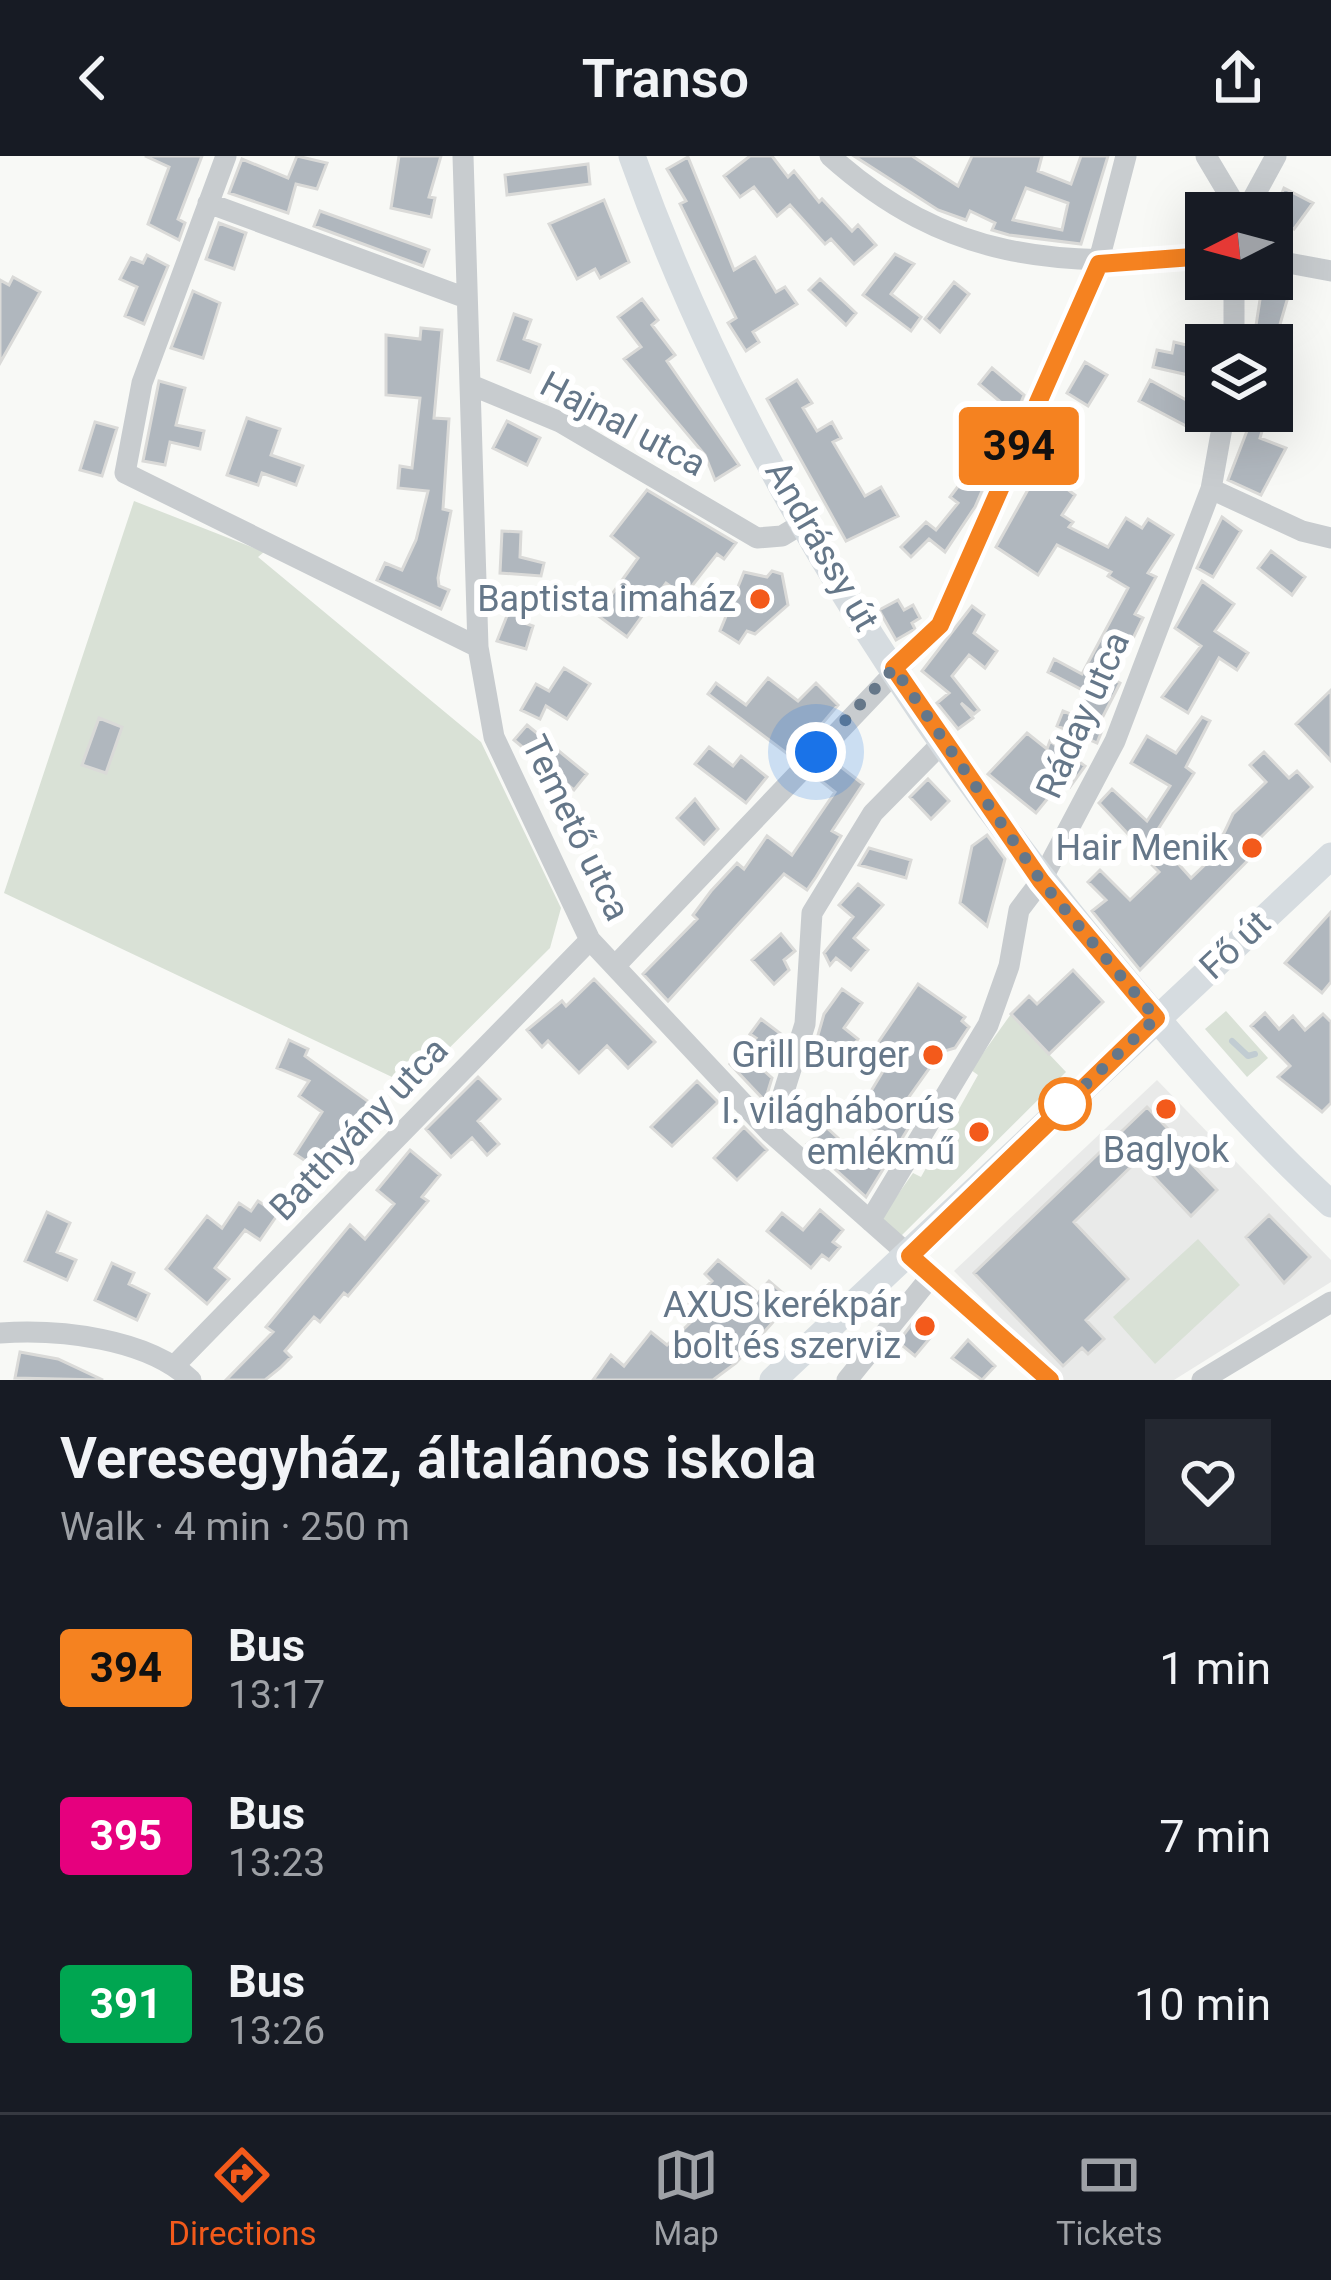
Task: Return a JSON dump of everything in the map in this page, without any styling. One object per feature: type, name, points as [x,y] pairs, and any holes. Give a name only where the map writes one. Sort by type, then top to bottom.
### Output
[{"type":"main road","name":"Andrássy út","points":[[632,156],[670,263],[805,522],[943,742],[1041,881],[1156,1018],[1259,1135],[1331,1204]]},
{"type":"main road","name":"Fő út","points":[[773,1380],[1331,856]]},
{"type":"street","points":[[226,156],[142,382],[125,473],[478,647]]},
{"type":"street","name":"Temető utca","points":[[464,156],[478,647],[494,737],[590,940],[771,1133],[1050,1380]]},
{"type":"street","points":[[830,156],[925,223],[995,249],[1099,264],[1185,258]]},
{"type":"street","points":[[616,965],[894,668],[940,625],[1099,264],[1126,156]]},
{"type":"street","points":[[1205,156],[1228,192]]},
{"type":"street","points":[[1255,192],[1276,156]]},
{"type":"street","points":[[208,203],[466,298]]},
{"type":"street","points":[[1293,264],[1331,272]]},
{"type":"street","name":"Hajnal utca","points":[[471,385],[560,422],[757,538],[782,536],[805,522]]},
{"type":"street","name":"Ráday utca","points":[[870,1221],[988,1025],[1009,966],[1019,910],[1041,881],[1115,741],[1210,489],[1222,432]]},
{"type":"street","points":[[1210,489],[1302,532],[1331,538]]},
{"type":"street","points":[[771,1133],[805,1024],[812,913],[873,813],[943,742]]},
{"type":"street","name":"Batthyány utca","points":[[183,1372],[590,940]]},
{"type":"street","points":[[847,1380],[933,1274]]},
{"type":"street","points":[[1202,1380],[1331,1302]]},
{"type":"street","points":[[0,1333],[43,1332],[137,1349],[183,1372]]},
{"type":"shaded area","points":[[134,501],[264,552],[258,557],[481,742],[561,908],[550,948],[411,1086],[4,893]]},
{"type":"shaded area","points":[[1226,1011],[1268,1058],[1247,1077],[1205,1029]]},
{"type":"shaded area","points":[[1011,1014],[1066,1072],[899,1238],[879,1221],[913,1173],[921,1177],[978,1075],[971,1070]]},
{"type":"shaded area","points":[[1157,1080],[1331,1260],[1331,1282],[1174,1380],[1062,1380],[954,1271]]},
{"type":"shaded area","points":[[1198,1239],[1240,1285],[1155,1364],[1113,1317]]},
{"type":"building","points":[[145,156],[202,156],[178,219],[185,223],[179,240],[148,224],[169,167]]},
{"type":"building","points":[[297,156],[327,163],[317,189],[296,184],[288,213],[229,193],[242,159],[288,178]]},
{"type":"building","points":[[399,156],[441,156],[429,197],[435,198],[431,217],[391,208]]},
{"type":"building","points":[[750,156],[772,156],[788,177],[794,171],[819,202],[822,199],[852,231],[858,225],[876,245],[854,264],[831,239],[825,244],[790,205],[777,216],[754,187],[740,197],[724,176]]},
{"type":"building","points":[[854,156],[912,156],[958,186],[972,156],[1042,156],[1038,171],[1071,184],[1081,156],[1108,156],[1081,244],[1009,235],[992,230],[995,223],[970,211],[966,220],[938,210]],"holes":[[[1026,188],[1068,203],[1062,230],[1013,220]]]},
{"type":"building","points":[[688,157],[734,270],[755,257],[776,292],[785,287],[797,304],[753,332],[759,342],[746,351],[728,323],[736,318],[680,204],[686,201],[667,169]]},
{"type":"building","points":[[588,164],[590,184],[507,195],[505,175]]},
{"type":"building","points":[[1293,193],[1313,203],[1293,228]]},
{"type":"building","points":[[604,200],[629,262],[600,278],[595,269],[577,279],[549,224]]},
{"type":"building","points":[[320,211],[429,250],[423,266],[314,226]]},
{"type":"building","points":[[219,223],[246,233],[234,269],[206,259]]},
{"type":"building","points":[[895,254],[914,264],[891,294],[921,317],[911,331],[863,295]]},
{"type":"building","points":[[147,255],[168,266],[144,324],[125,316],[137,287],[120,279],[131,258],[143,263]]},
{"type":"building","points":[[13,277],[40,292],[0,363],[0,280],[9,285]]},
{"type":"building","points":[[820,279],[856,313],[846,325],[809,290]]},
{"type":"building","points":[[954,282],[969,294],[940,332],[925,319]]},
{"type":"building","points":[[193,291],[220,303],[203,358],[171,348]]},
{"type":"building","points":[[642,299],[658,320],[652,325],[675,355],[667,361],[739,465],[715,480],[705,455],[624,359],[641,347],[618,317]]},
{"type":"building","points":[[1260,300],[1287,300],[1280,324],[1256,324]]},
{"type":"building","points":[[514,314],[531,320],[524,339],[540,345],[530,372],[498,360]]},
{"type":"building","points":[[421,328],[442,330],[434,418],[449,419],[443,509],[451,511],[438,578],[439,586],[449,590],[441,609],[377,580],[385,563],[402,570],[416,540],[428,491],[398,488],[400,466],[412,468],[420,398],[386,395],[386,335],[420,339]]},
{"type":"building","points":[[1174,342],[1185,345],[1185,374],[1153,367],[1157,350],[1172,353]]},
{"type":"building","points":[[1085,362],[1107,375],[1088,406],[1067,393]]},
{"type":"building","points":[[992,368],[1024,395],[1016,415],[979,384]]},
{"type":"building","points":[[797,380],[812,403],[803,408],[817,431],[832,422],[841,438],[833,442],[865,496],[881,487],[898,516],[846,541],[767,399]]},
{"type":"building","points":[[1150,380],[1185,399],[1185,425],[1139,401]]},
{"type":"building","points":[[159,381],[185,388],[176,425],[204,431],[200,449],[170,442],[165,465],[143,461]]},
{"type":"building","points":[[973,416],[1004,440],[975,507],[945,552],[929,539],[911,557],[901,547],[926,522],[936,530],[958,503],[950,497],[985,451],[961,433]]},
{"type":"building","points":[[247,418],[280,429],[271,455],[303,466],[296,485],[262,473],[258,485],[227,475]]},
{"type":"building","points":[[507,421],[540,438],[527,465],[493,448]]},
{"type":"building","points":[[95,422],[117,428],[102,476],[80,470]]},
{"type":"building","points":[[1247,432],[1262,432],[1260,438],[1286,448],[1261,495],[1228,480]]},
{"type":"building","points":[[1040,468],[1075,495],[1062,515],[1073,522],[1069,527],[1108,547],[1126,518],[1142,528],[1148,519],[1173,535],[1148,573],[1156,577],[1135,614],[1143,618],[1113,679],[1120,683],[1098,726],[1103,728],[1097,743],[1057,726],[1063,711],[1078,717],[1088,693],[1048,672],[1054,659],[1082,674],[1128,588],[1108,576],[1111,572],[1057,545],[1038,575],[996,547]]},
{"type":"building","points":[[647,490],[736,543],[724,559],[717,554],[684,596],[666,583],[627,637],[597,615],[638,558],[611,536]]},
{"type":"building","points":[[1222,517],[1241,531],[1213,577],[1197,568]]},
{"type":"building","points":[[502,531],[521,532],[520,557],[544,563],[541,576],[500,573]]},
{"type":"building","points":[[1271,551],[1305,577],[1292,595],[1258,568]]},
{"type":"building","name":"Baptista imaház","points":[[772,571],[782,574],[788,605],[755,634],[747,631],[739,643],[720,631],[744,572],[767,577]]},
{"type":"building","points":[[1202,581],[1234,604],[1215,631],[1248,653],[1237,670],[1219,658],[1188,713],[1162,697],[1201,646],[1175,628]]},
{"type":"building","points":[[898,600],[904,610],[913,605],[920,618],[912,623],[915,629],[896,640],[879,610]]},
{"type":"building","points":[[972,606],[984,615],[974,633],[997,651],[985,668],[969,655],[952,676],[979,710],[974,714],[961,703],[973,718],[958,729],[937,703],[949,693],[922,671]]},
{"type":"building","points":[[510,608],[530,614],[527,624],[533,626],[526,649],[497,641]]},
{"type":"building","points":[[564,668],[590,684],[567,719],[546,706],[540,719],[521,710],[536,684],[549,691]]},
{"type":"building","points":[[768,678],[798,701],[816,683],[838,705],[793,758],[708,694],[716,683],[746,705]]},
{"type":"building","points":[[1331,690],[1331,761],[1296,724]]},
{"type":"building","points":[[1202,717],[1210,721],[1186,767],[1194,773],[1144,851],[1099,803],[1112,789],[1147,821],[1170,786],[1131,763],[1147,736],[1176,753]]},
{"type":"building","points":[[99,718],[122,727],[106,773],[82,765]]},
{"type":"building","points":[[527,725],[587,774],[574,790],[514,740]]},
{"type":"building","points":[[1027,733],[1047,749],[1050,741],[1085,766],[1070,787],[1062,781],[1036,813],[988,774]]},
{"type":"building","points":[[709,747],[733,766],[741,756],[767,777],[746,803],[695,764]]},
{"type":"building","points":[[1264,752],[1289,778],[1297,771],[1312,787],[1257,841],[1262,846],[1140,970],[1092,911],[1106,900],[1088,882],[1100,870],[1130,900],[1159,872],[1142,855],[1157,840],[1191,878],[1212,858],[1205,851],[1224,833],[1233,814],[1266,782],[1250,765]]},
{"type":"building","points":[[832,760],[863,784],[832,831],[841,836],[816,877],[807,890],[784,874],[668,1001],[643,974],[697,919],[693,915],[737,863],[744,869],[767,836],[792,855],[835,792],[816,777]]},
{"type":"building","points":[[928,779],[949,801],[931,819],[910,797]]},
{"type":"building","points":[[695,799],[718,829],[704,844],[677,818]]},
{"type":"building","points":[[987,835],[1005,859],[987,926],[960,903],[972,846]]},
{"type":"building","points":[[869,848],[911,860],[906,878],[859,865]]},
{"type":"building","points":[[858,884],[883,905],[854,938],[868,950],[851,970],[836,958],[830,965],[824,953],[853,917],[839,905]]},
{"type":"building","points":[[1331,912],[1331,982],[1322,993],[1285,963]]},
{"type":"building","points":[[781,934],[795,951],[784,960],[789,970],[774,984],[752,960]]},
{"type":"building","points":[[1073,970],[1103,1002],[1049,1054],[1011,1014],[1029,996],[1037,1004]]},
{"type":"building","points":[[594,979],[655,1042],[628,1068],[607,1046],[579,1073],[548,1041],[542,1047],[527,1030],[562,1001],[566,1006]]},
{"type":"building","points":[[918,984],[965,1017],[962,1021],[969,1027],[955,1048],[941,1052],[904,1104],[917,1114],[866,1197],[807,1144],[827,1128],[838,1138],[833,1143],[857,1165],[883,1135],[856,1116],[891,1058],[875,1047]]},
{"type":"building","points":[[842,989],[862,1003],[844,1028],[858,1039],[846,1056],[812,1056],[824,1014]]},
{"type":"building","points":[[1265,1013],[1279,1029],[1293,1016],[1305,1030],[1323,1014],[1331,1022],[1331,1103],[1322,1112],[1278,1077],[1290,1066],[1251,1026]]},
{"type":"building","points":[[761,1019],[785,1037],[780,1055],[772,1055],[762,1069],[772,1078],[765,1101],[730,1064],[756,1038],[750,1034]]},
{"type":"building","points":[[289,1040],[308,1049],[305,1056],[369,1102],[321,1171],[295,1154],[322,1112],[299,1096],[309,1081],[277,1068]]},
{"type":"building","points":[[478,1077],[500,1099],[478,1121],[499,1144],[487,1155],[472,1138],[451,1157],[426,1129]]},
{"type":"building","points":[[697,1081],[718,1102],[672,1146],[651,1127]]},
{"type":"building","points":[[1147,1107],[1168,1129],[1163,1134],[1217,1190],[1191,1216],[1138,1160],[1074,1222],[1128,1279],[1086,1320],[1104,1339],[1088,1354],[1082,1348],[1063,1366],[974,1273]]},
{"type":"building","points":[[744,1127],[767,1150],[737,1180],[714,1158]]},
{"type":"building","points":[[410,1150],[440,1175],[422,1197],[428,1201],[348,1296],[344,1293],[320,1322],[314,1317],[285,1351],[291,1357],[280,1368],[265,1380],[226,1380],[273,1332],[266,1327],[350,1225],[365,1239],[394,1204],[377,1190]]},
{"type":"building","points":[[258,1201],[278,1214],[260,1240],[245,1230],[215,1268],[229,1279],[207,1304],[166,1269],[207,1216],[222,1228],[239,1203],[251,1211]]},
{"type":"building","points":[[820,1210],[843,1230],[833,1242],[840,1247],[829,1260],[822,1255],[811,1268],[767,1231],[782,1213],[803,1230]]},
{"type":"building","points":[[47,1212],[70,1223],[57,1252],[76,1260],[67,1280],[25,1261]]},
{"type":"building","points":[[1269,1215],[1310,1257],[1284,1283],[1246,1237]]},
{"type":"building","points":[[718,1260],[758,1293],[769,1281],[792,1301],[736,1363],[713,1380],[593,1380],[611,1355],[624,1366],[651,1332],[667,1345],[693,1320],[683,1310],[712,1281],[705,1274]]},
{"type":"building","points":[[112,1263],[134,1273],[129,1284],[149,1294],[137,1320],[95,1300]]},
{"type":"building","points":[[918,1316],[936,1331],[915,1356],[898,1342]]},
{"type":"building","points":[[968,1340],[995,1366],[982,1380],[952,1358]]},
{"type":"building","points":[[20,1352],[58,1359],[103,1380],[15,1378]]},
{"type":"waterway","points":[[1232,1041],[1248,1056],[1255,1054]]},
{"type":"bus line","name":"394","points":[[1050,1380],[910,1256],[1156,1018],[1041,881],[894,668],[940,625],[1099,264],[1185,258]]},
{"type":"place","name":"Baptista imaház","points":[[760,599]]},
{"type":"place","name":"Hair Menik","points":[[1252,848]]},
{"type":"place","name":"Grill Burger","points":[[933,1055]]},
{"type":"place","name":"Baglyok","points":[[1166,1109]]},
{"type":"place","name":"I. világháborús emlékmű","points":[[979,1132]]},
{"type":"place","name":"AXUS kerékpár bolt és szerviz","points":[[925,1326]]},
{"type":"route","points":[[816,752],[894,668],[1041,881],[1156,1018],[1065,1104]]}]
